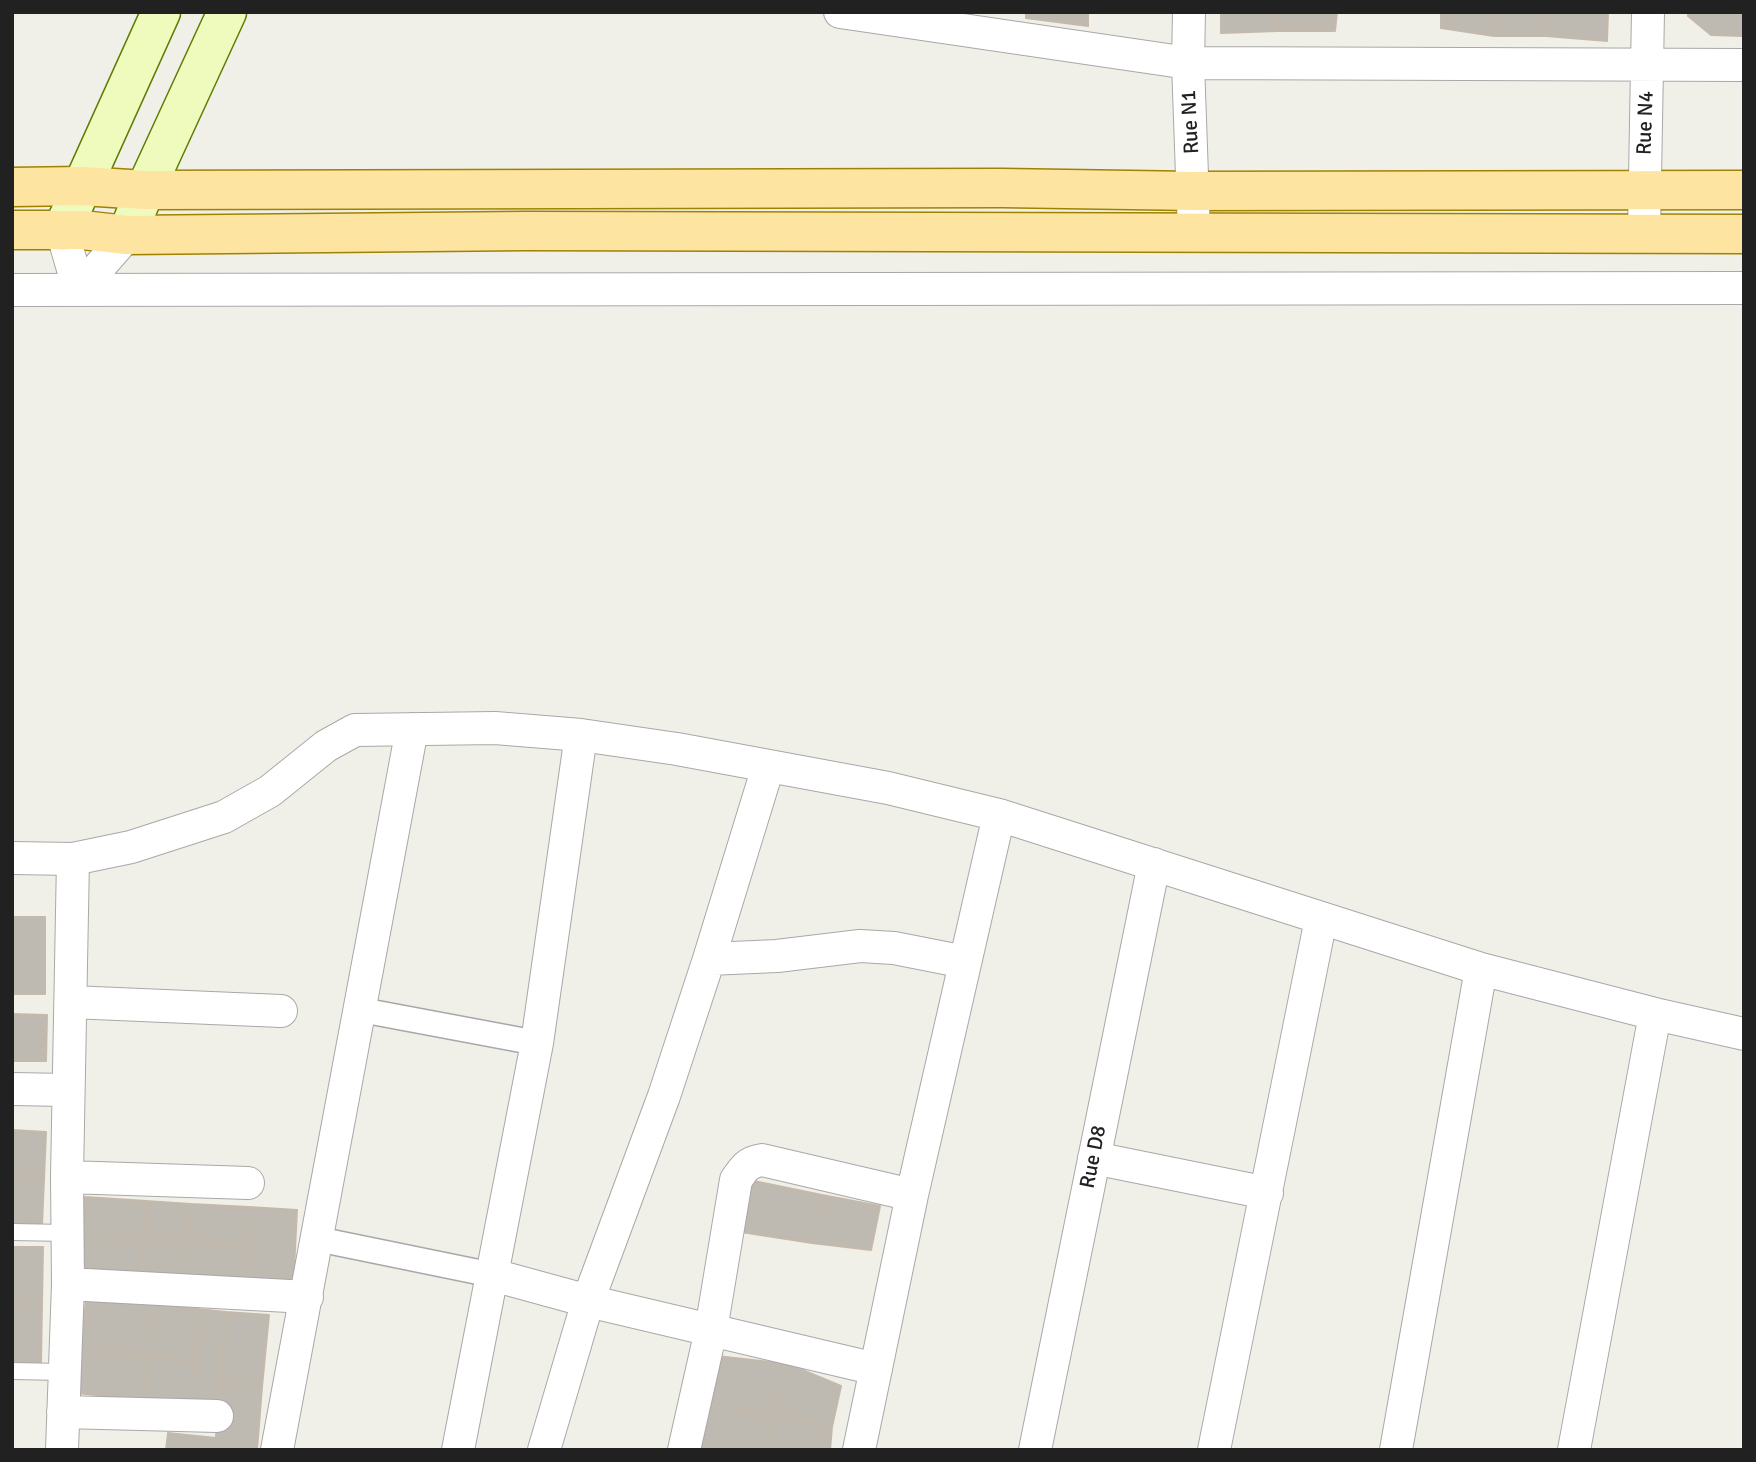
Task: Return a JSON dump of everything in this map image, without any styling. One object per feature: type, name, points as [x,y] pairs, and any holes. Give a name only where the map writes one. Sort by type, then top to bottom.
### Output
[{"type":"main road","points":[[62,231],[162,12]]},
{"type":"main road","points":[[127,236],[145,190],[227,12]]},
{"type":"main road","points":[[12,187],[82,186],[145,190],[1744,190]]},
{"type":"main road","points":[[12,230],[82,230],[127,236],[525,230],[1744,234]]},
{"type":"street","points":[[841,12],[896,16],[1188,63],[1744,65]]},
{"type":"street","name":"Rue N1","points":[[1189,12],[1188,63],[1195,232]]},
{"type":"street","name":"Rue N4","points":[[1644,233],[1648,12]]},
{"type":"street","points":[[62,231],[79,290]]},
{"type":"street","points":[[79,290],[127,236]]},
{"type":"street","points":[[12,290],[1744,288]]},
{"type":"street","points":[[12,858],[73,859],[131,847],[224,817],[270,791],[326,746],[355,730],[495,727],[581,735],[677,749],[888,789],[999,815],[1481,969],[1744,1034]]},
{"type":"street","points":[[277,1450],[361,1010],[411,729]]},
{"type":"street","points":[[458,1450],[537,1043],[581,735]]},
{"type":"street","points":[[544,1450],[588,1301],[664,1096],[768,767]]},
{"type":"street","points":[[859,1450],[912,1195],[999,815]]},
{"type":"street","points":[[62,1450],[68,1284],[68,1090],[73,859]]},
{"type":"street","name":"Rue D8","points":[[1035,1450],[1154,864]]},
{"type":"street","points":[[1214,1450],[1321,919]]},
{"type":"street","points":[[709,959],[778,956],[860,946],[894,948],[965,962]]},
{"type":"street","points":[[1396,1450],[1481,969]]},
{"type":"street","points":[[71,1002],[281,1011]]},
{"type":"street","points":[[361,1010],[537,1043]]},
{"type":"street","points":[[1574,1450],[1655,1014]]},
{"type":"street","points":[[12,1089],[68,1090]]},
{"type":"street","points":[[1094,1158],[1267,1193]]},
{"type":"street","points":[[684,1450],[711,1330],[736,1180],[752,1161],[762,1160],[912,1195]]},
{"type":"street","points":[[67,1177],[248,1183]]},
{"type":"street","points":[[317,1239],[492,1275],[588,1301],[876,1369]]},
{"type":"street","points":[[68,1284],[307,1297]]},
{"type":"street","points":[[63,1412],[217,1416]]},
{"type":"lane","points":[[12,1232],[67,1233]]},
{"type":"lane","points":[[12,1371],[64,1373]]},
{"type":"building","points":[[1026,12],[1088,12],[1088,26],[1026,18]]},
{"type":"building","points":[[1221,12],[1277,12],[1278,31],[1221,33]]},
{"type":"building","points":[[1277,12],[1337,12],[1335,31],[1278,31]]},
{"type":"building","points":[[1441,12],[1493,12],[1494,36],[1441,28]]},
{"type":"building","points":[[1493,12],[1546,12],[1546,36],[1494,36]]},
{"type":"building","points":[[1546,12],[1608,12],[1607,41],[1546,36]]},
{"type":"building","points":[[1688,12],[1744,12],[1743,36],[1711,35],[1688,16]]},
{"type":"building","points":[[12,917],[45,917],[45,994],[12,994]]},
{"type":"building","points":[[12,1014],[47,1015],[46,1061],[12,1061]]},
{"type":"building","points":[[12,1130],[46,1132],[44,1179],[12,1177]]},
{"type":"building","points":[[12,1177],[44,1179],[42,1225],[12,1224]]},
{"type":"building","points":[[749,1180],[822,1195],[812,1243],[741,1232]]},
{"type":"building","points":[[822,1195],[880,1206],[871,1250],[812,1243]]},
{"type":"building","points":[[85,1197],[146,1201],[144,1240],[83,1236]]},
{"type":"building","points":[[146,1201],[191,1204],[188,1243],[144,1240]]},
{"type":"building","points":[[191,1204],[249,1207],[247,1246],[188,1243]]},
{"type":"building","points":[[249,1207],[297,1210],[293,1289],[245,1286]]},
{"type":"building","points":[[83,1236],[144,1240],[141,1280],[80,1277]]},
{"type":"building","points":[[144,1240],[188,1243],[186,1283],[141,1280]]},
{"type":"building","points":[[188,1243],[247,1246],[245,1286],[186,1283]]},
{"type":"building","points":[[12,1247],[43,1247],[42,1303],[12,1302]]},
{"type":"building","points":[[86,1299],[153,1305],[148,1357],[81,1350]]},
{"type":"building","points":[[12,1302],[42,1303],[41,1363],[12,1363]]},
{"type":"building","points":[[153,1305],[198,1309],[194,1361],[148,1357]]},
{"type":"building","points":[[198,1309],[226,1312],[218,1406],[190,1404]]},
{"type":"building","points":[[226,1312],[269,1315],[262,1387],[220,1383]]},
{"type":"building","points":[[81,1350],[148,1357],[144,1400],[77,1393]]},
{"type":"building","points":[[717,1356],[788,1364],[774,1414],[710,1405]]},
{"type":"building","points":[[148,1357],[194,1361],[190,1404],[144,1400]]},
{"type":"building","points":[[788,1364],[841,1386],[832,1427],[774,1414]]},
{"type":"building","points":[[220,1383],[262,1387],[257,1450],[215,1450]]},
{"type":"building","points":[[710,1405],[774,1414],[768,1450],[698,1450]]},
{"type":"building","points":[[774,1414],[832,1427],[830,1450],[768,1450]]},
{"type":"building","points":[[168,1433],[216,1438],[215,1450],[166,1450]]}]
